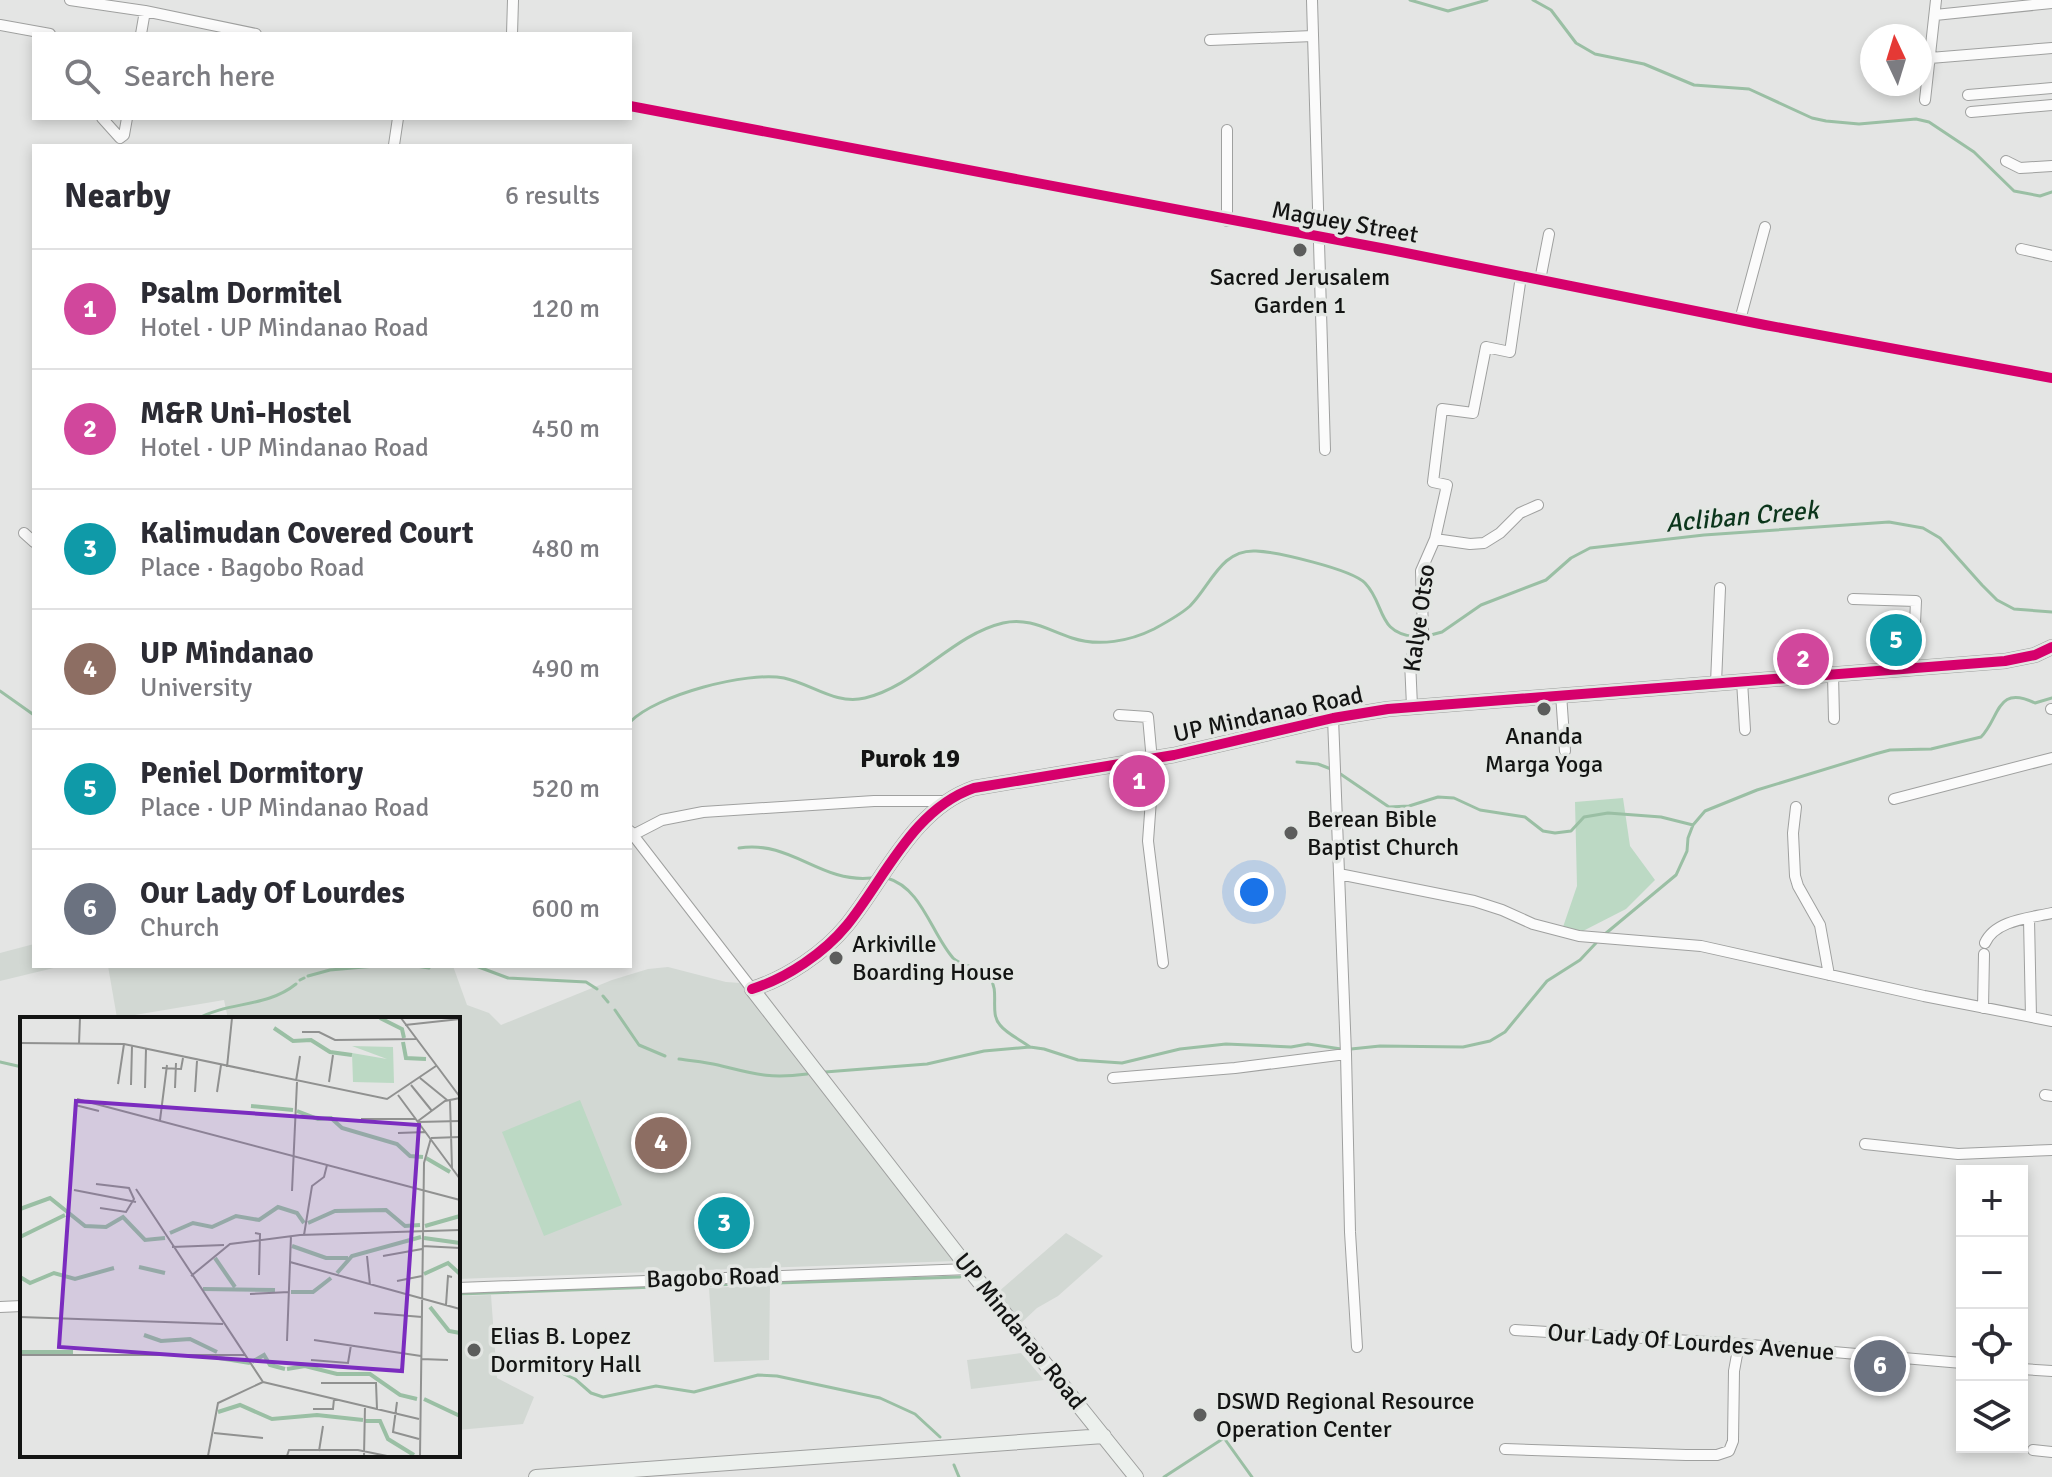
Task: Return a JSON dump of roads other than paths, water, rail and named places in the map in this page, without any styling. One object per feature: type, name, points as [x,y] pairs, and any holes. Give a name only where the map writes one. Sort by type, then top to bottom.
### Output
[{"type":"street","points":[[70,0],[145,11],[246,32]]},
{"type":"street","points":[[512,32],[513,0]]},
{"type":"street","points":[[1312,0],[1325,450]]},
{"type":"street","points":[[1932,41],[1936,0]]},
{"type":"street","points":[[1935,15],[2052,3]]},
{"type":"street","points":[[141,32],[145,11]]},
{"type":"street","points":[[0,25],[32,32]]},
{"type":"street","points":[[1210,40],[1313,36]]},
{"type":"street","points":[[1932,58],[2052,48]]},
{"type":"street","points":[[1968,95],[2052,88]]},
{"type":"street","points":[[1925,96],[1925,100]]},
{"type":"street","points":[[1971,112],[2052,105]]},
{"type":"street","name":"Maguey Street","points":[[632,106],[2052,378]]},
{"type":"street","points":[[104,120],[120,138],[124,135],[127,120]]},
{"type":"street","points":[[394,144],[398,120]]},
{"type":"street","points":[[1227,130],[1227,221]]},
{"type":"street","points":[[2006,161],[2020,168],[2052,166]]},
{"type":"street","points":[[1740,320],[1765,227]]},
{"type":"street","points":[[1540,280],[1549,234]]},
{"type":"street","points":[[2021,249],[2052,256]]},
{"type":"street","name":"Kalye Otso","points":[[1412,706],[1410,661],[1423,630],[1421,571],[1435,539],[1447,485],[1433,482],[1442,409],[1473,413],[1486,347],[1510,352],[1521,276]]},
{"type":"street","points":[[1435,539],[1484,543],[1500,533],[1520,513],[1538,505]]},
{"type":"street","points":[[24,533],[32,540]]},
{"type":"street","points":[[1716,683],[1720,588]]},
{"type":"street","points":[[1853,599],[1916,601],[1913,668]]},
{"type":"street","name":"UP Mindanao Road","points":[[1136,1477],[969,1269],[759,990],[809,959],[847,926],[903,846],[947,801],[974,788],[1152,758],[1333,718],[1412,706],[2016,659],[2052,647]]},
{"type":"street","points":[[1833,674],[1834,719]]},
{"type":"street","points":[[1742,681],[1745,730]]},
{"type":"street","points":[[1561,694],[1565,751]]},
{"type":"street","points":[[1119,715],[1148,717],[1153,785],[1148,830],[1163,963]]},
{"type":"street","points":[[1333,718],[1350,1232],[1357,1347]]},
{"type":"street","points":[[1894,799],[2052,758]]},
{"type":"street","points":[[759,990],[632,833],[662,820],[703,812],[889,800],[947,801]]},
{"type":"street","points":[[1796,807],[1793,833],[1795,876],[1820,925],[1829,975]]},
{"type":"street","points":[[1339,874],[1474,901],[1533,924],[1579,936],[1701,946],[2052,1021]]},
{"type":"street","points":[[1983,1008],[1984,948],[1996,929],[2052,913]]},
{"type":"street","points":[[2029,919],[2031,1017]]},
{"type":"street","points":[[1113,1078],[1235,1068],[1346,1054]]},
{"type":"street","points":[[1865,1144],[1958,1154],[2052,1150]]},
{"type":"street","name":"Bagobo Road","points":[[460,1288],[969,1269]]},
{"type":"street","name":"Our Lady Of Lourdes Avenue","points":[[1515,1330],[1739,1344],[1956,1362]]},
{"type":"street","points":[[1505,1449],[1686,1455],[1717,1455],[1729,1451],[1733,1441],[1735,1358],[1739,1344]]},
{"type":"street","points":[[2028,1369],[2052,1371]]},
{"type":"street","points":[[536,1477],[1107,1439]]},
{"type":"street","points":[[2033,1450],[2052,1452]]},
{"type":"street","points":[[636,1477],[676,1470]]},
{"type":"waterway","points":[[1410,0],[1448,11],[1487,0]]},
{"type":"waterway","points":[[1533,0],[1551,10],[1576,43],[1595,54],[1644,64],[1694,85],[1749,89],[1812,118],[1826,121],[1859,124],[1916,119],[1929,122],[1974,152],[2014,191],[2040,196],[2052,192]]},
{"type":"waterway","name":"Acliban Creek","points":[[1427,636],[1442,632],[1481,605],[1546,580],[1571,558],[1590,548],[1704,535],[1889,522],[1923,528],[1940,538],[1997,600],[2014,609],[2052,612]]},
{"type":"waterway","name":"Acliban Creek","points":[[632,720],[680,694],[748,678],[784,678],[844,699],[865,698],[901,683],[967,638],[1003,623],[1030,623],[1082,641],[1114,641],[1135,637],[1186,609],[1225,562],[1244,552],[1266,552],[1345,572],[1365,583],[1372,591],[1383,617],[1394,630],[1416,637]]},
{"type":"waterway","name":"Acliban Creek","points":[[0,691],[32,714]]},
{"type":"waterway","points":[[1605,934],[1676,875],[1687,851],[1693,825],[1705,811],[1757,790],[1875,754],[1890,750],[1931,749],[1981,737],[2006,700],[2022,698],[2035,703],[2052,698]]},
{"type":"waterway","points":[[1297,762],[1331,769]]},
{"type":"waterway","points":[[1339,773],[1389,807],[1409,806],[1438,797],[1454,798],[1480,810],[1525,817],[1543,831],[1555,833],[1571,831],[1584,817],[1608,813],[1661,817],[1693,825]]},
{"type":"waterway","points":[[739,848],[775,850],[836,874],[871,878]]},
{"type":"waterway","points":[[887,878],[909,891],[953,958],[987,974],[993,983],[997,1020],[1006,1031],[1030,1047]]},
{"type":"waterway","points":[[1351,1049],[1380,1046],[1463,1047],[1490,1041],[1505,1032],[1547,981],[1580,960],[1596,943]]},
{"type":"waterway","points":[[308,976],[352,968]]},
{"type":"waterway","points":[[481,968],[508,978],[586,982],[597,989]]},
{"type":"waterway","points":[[300,980],[304,978]]},
{"type":"waterway","points":[[201,1017],[272,997],[296,984]]},
{"type":"waterway","points":[[603,996],[608,1002]]},
{"type":"waterway","points":[[615,1010],[639,1045],[665,1056]]},
{"type":"waterway","points":[[825,1072],[927,1064],[984,1051],[1030,1047],[1078,1060],[1122,1063],[1180,1049],[1226,1044],[1291,1047],[1308,1044],[1341,1049]]},
{"type":"waterway","points":[[679,1059],[762,1075],[807,1074]]},
{"type":"waterway","points":[[0,1062],[20,1067]]},
{"type":"waterway","points":[[746,1284],[960,1277]]},
{"type":"waterway","points":[[460,1294],[741,1284]]},
{"type":"waterway","points":[[499,1369],[555,1370],[603,1397],[656,1386],[694,1392],[758,1375],[777,1376],[880,1398],[915,1414],[940,1437]]},
{"type":"waterway","points":[[1164,1477],[1224,1438],[1252,1477]]},
{"type":"waterway","points":[[954,1465],[959,1477]]},
{"type":"place","name":"Sacred Jerusalem Garden 1","points":[[1300,250]]},
{"type":"place","name":"Peniel Dormitory","points":[[1896,640]]},
{"type":"place","name":"M&R Uni-Hostel","points":[[1803,659]]},
{"type":"place","name":"Ananda Marga Yoga","points":[[1544,709]]},
{"type":"place","name":"Psalm Dormitel","points":[[1139,781]]},
{"type":"place","name":"Berean Bible Baptist Church","points":[[1291,833]]},
{"type":"place","name":"Arkiville Boarding House","points":[[836,958]]},
{"type":"place","name":"UP Mindanao","points":[[661,1143]]},
{"type":"place","name":"Kalimudan Covered Court","points":[[724,1223]]},
{"type":"place","name":"Elias B. Lopez Dormitory Hall","points":[[474,1350]]},
{"type":"place","name":"Our Lady Of Lourdes","points":[[1880,1366]]},
{"type":"place","name":"DSWD Regional Resource Operation Center","points":[[1200,1415]]},
{"type":"district","name":"Purok 19","points":[[910,758]]}]
